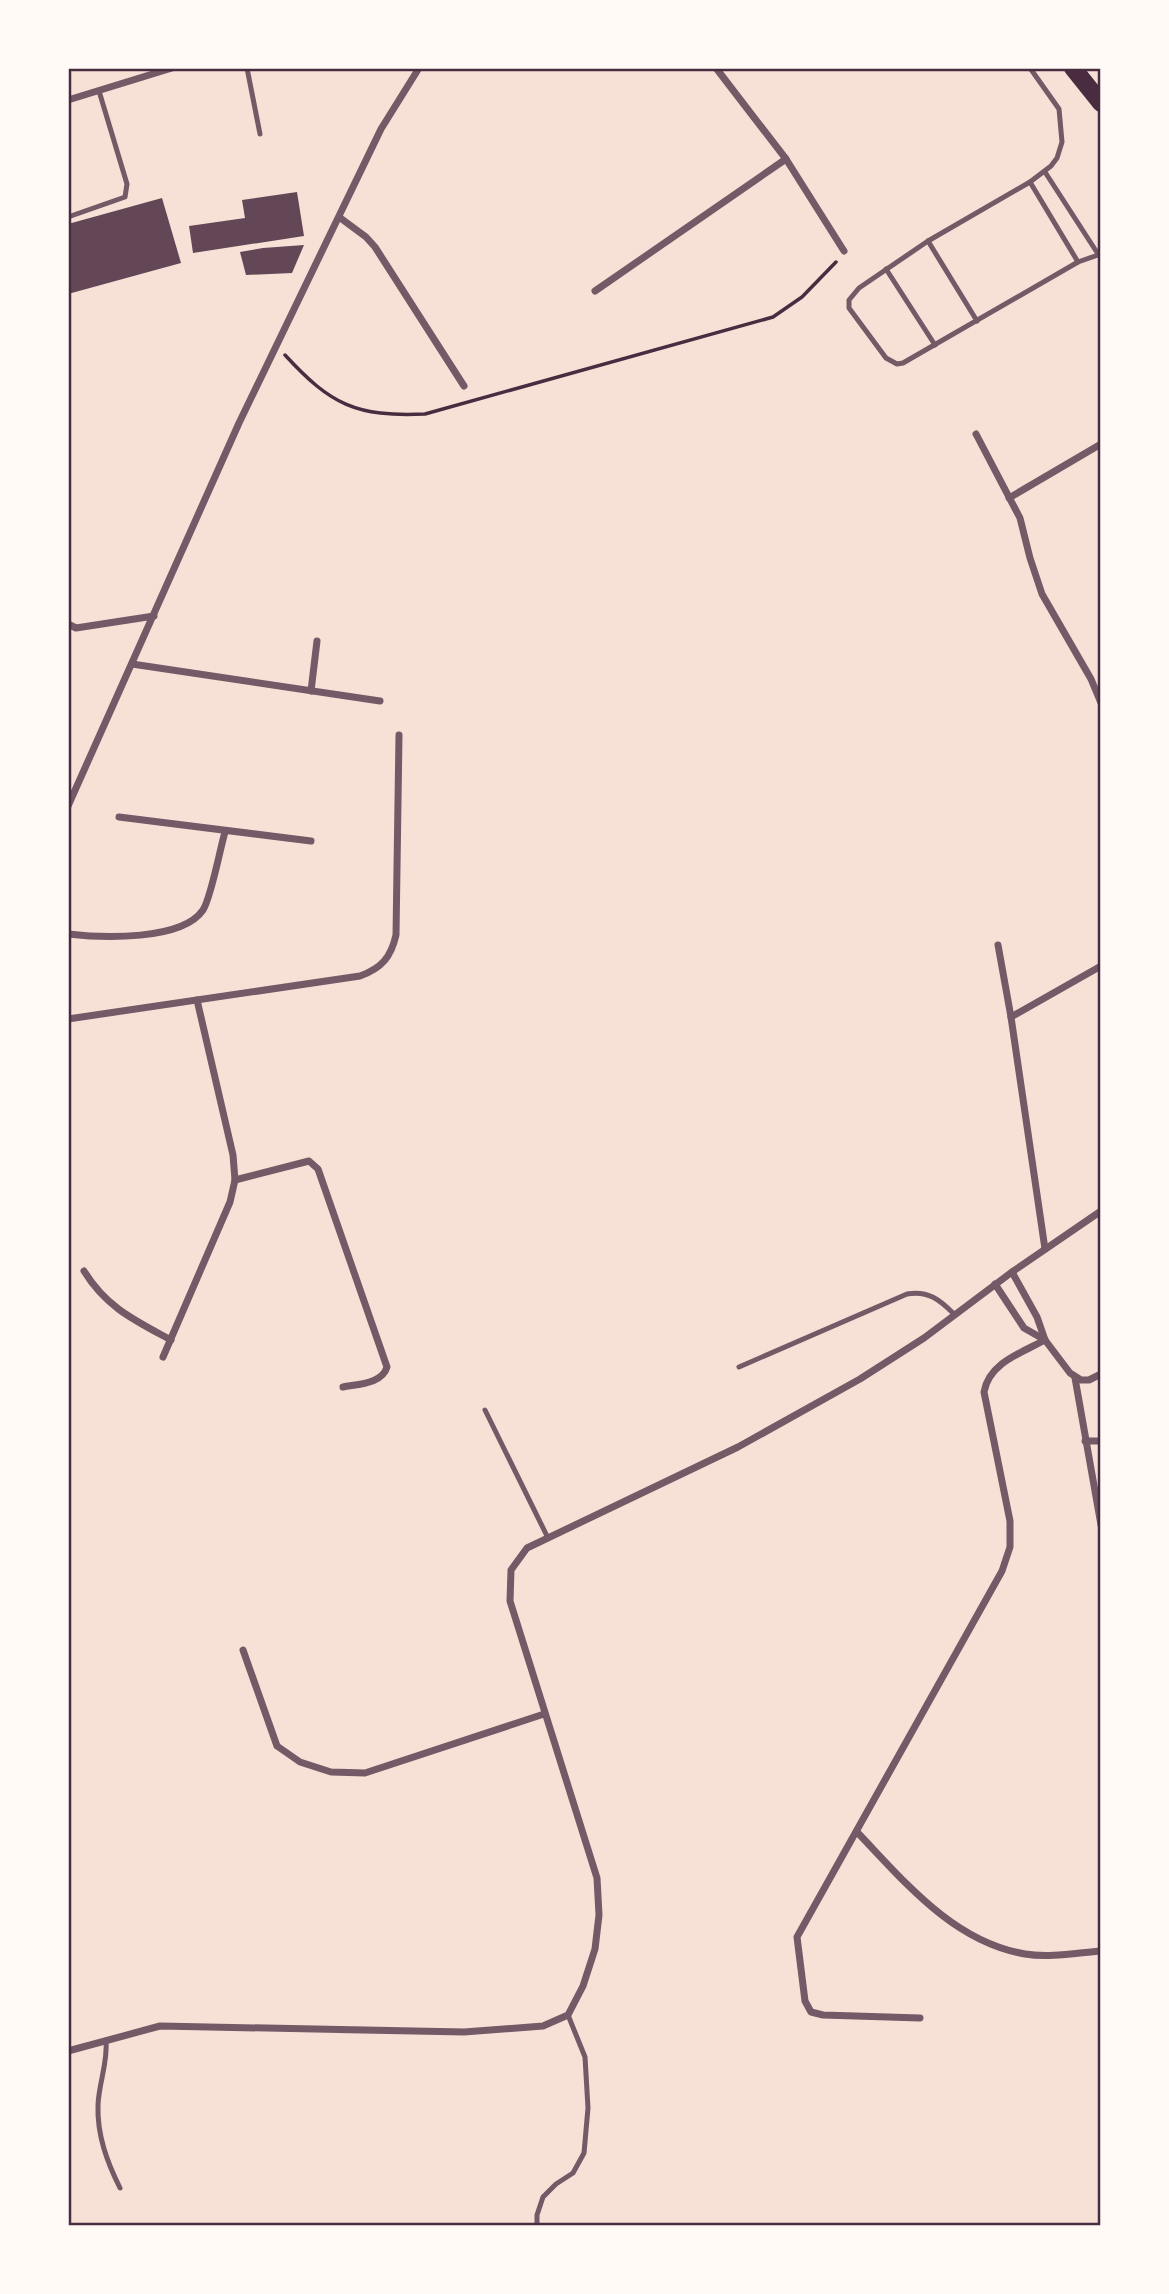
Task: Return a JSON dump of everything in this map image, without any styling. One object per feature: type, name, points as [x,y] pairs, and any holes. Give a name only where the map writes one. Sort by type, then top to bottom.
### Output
[{"type":"main road","points":[[1073,68],[1101,103]]},
{"type":"street","points":[[68,100],[172,68]]},
{"type":"street","points":[[716,68],[786,159],[844,251]]},
{"type":"street","points":[[68,806],[239,424],[382,129],[414,70]]},
{"type":"street","points":[[595,291],[786,159]]},
{"type":"street","points":[[339,216],[375,247],[464,386]]},
{"type":"street","points":[[976,434],[1020,518],[1042,594],[1091,679],[1101,703]]},
{"type":"street","points":[[1009,498],[1101,444]]},
{"type":"street","points":[[68,624],[76,628],[154,616]]},
{"type":"street","points":[[311,691],[317,641]]},
{"type":"street","points":[[132,664],[380,701]]},
{"type":"street","points":[[68,1019],[360,976],[374,971],[393,949],[396,935],[399,735]]},
{"type":"street","points":[[119,817],[311,841]]},
{"type":"street","points":[[68,934],[97,936],[157,933],[179,928],[195,920],[205,908],[225,832]]},
{"type":"street","points":[[998,945],[1045,1248]]},
{"type":"street","points":[[1011,1017],[1101,966]]},
{"type":"street","points":[[163,1357],[230,1202],[235,1180],[233,1155],[197,1000]]},
{"type":"street","points":[[235,1180],[309,1161],[318,1169],[387,1367],[386,1373],[377,1380],[343,1387]]},
{"type":"street","points":[[68,2051],[144,2029],[179,2025],[464,2032],[543,2026],[568,2015],[583,1986],[595,1949],[599,1915],[597,1878],[510,1601],[511,1570],[527,1548],[738,1447],[892,1360],[1045,1248],[1101,1211]]},
{"type":"street","points":[[84,1271],[97,1292],[116,1308],[171,1340]]},
{"type":"street","points":[[1012,1272],[1037,1317],[1045,1340],[1075,1378],[1101,1525]]},
{"type":"street","points":[[995,1284],[1024,1328],[1045,1340]]},
{"type":"street","points":[[920,2018],[823,2015],[811,2012],[807,2007],[797,1937],[1007,1559],[1010,1521],[984,1392],[992,1371],[1045,1340]]},
{"type":"street","points":[[1075,1378],[1088,1380],[1101,1374]]},
{"type":"street","points":[[1085,1441],[1101,1441]]},
{"type":"street","points":[[243,1650],[277,1746],[300,1762],[331,1772],[365,1773],[544,1714]]},
{"type":"street","points":[[857,1832],[935,1910],[978,1939],[1002,1949],[1028,1954],[1101,1951]]},
{"type":"lane","points":[[247,68],[260,134]]},
{"type":"lane","points":[[1030,68],[1059,109],[1062,130],[1060,151],[1045,172],[928,242],[853,293],[849,300],[853,315],[890,362],[903,363],[1078,262],[1100,254],[1045,172]]},
{"type":"lane","points":[[68,217],[125,197],[127,192],[127,184],[99,91]]},
{"type":"lane","points":[[1030,182],[1078,262]]},
{"type":"lane","points":[[928,242],[977,321]]},
{"type":"lane","points":[[886,270],[935,345]]},
{"type":"lane","points":[[740,1367],[907,1294],[919,1292],[939,1299],[954,1314]]},
{"type":"lane","points":[[485,1410],[548,1538]]},
{"type":"lane","points":[[537,2226],[537,2215],[543,2197],[556,2183],[573,2173],[584,2153],[588,2108],[585,2057],[568,2015]]},
{"type":"lane","points":[[106,2040],[107,2056],[98,2105],[103,2151],[120,2188]]},
{"type":"path","points":[[277,346],[312,384],[332,398],[365,411],[396,415],[425,414],[773,317],[802,297],[829,271],[844,251]]},
{"type":"building","points":[[297,192],[304,236],[193,253],[189,226],[245,218],[242,200]]},
{"type":"building","points":[[162,198],[181,263],[68,294],[68,224]]},
{"type":"building","points":[[304,245],[292,273],[246,275],[240,252]]}]
